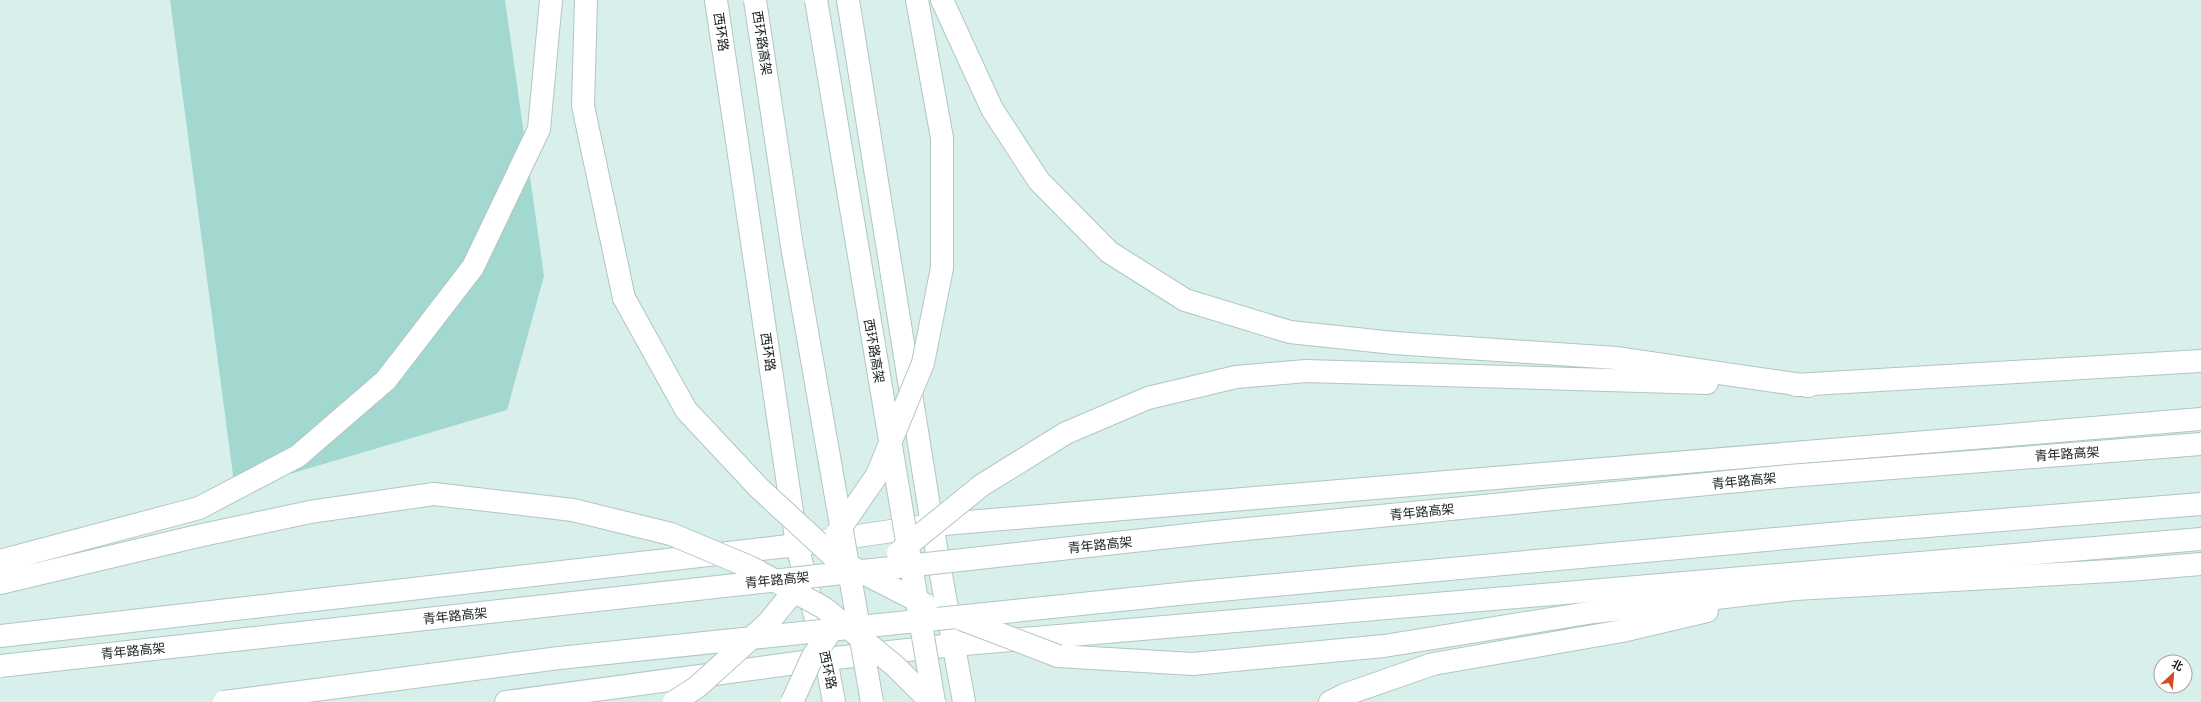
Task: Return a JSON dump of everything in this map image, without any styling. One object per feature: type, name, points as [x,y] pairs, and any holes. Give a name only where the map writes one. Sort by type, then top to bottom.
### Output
[{"type":"main road","points":[[0,561],[199,508],[298,456],[386,380],[473,268],[539,128],[551,0]]},
{"type":"main road","points":[[586,0],[583,106],[624,298],[686,410],[759,488],[836,559],[934,609],[1058,656],[1192,664],[1384,646],[1594,612],[1795,589],[2120,571],[2201,564]]},
{"type":"main road","name":"西环路","points":[[716,0],[797,545],[826,659],[834,702]]},
{"type":"main road","name":"西环路高架","points":[[755,0],[792,246],[872,702]]},
{"type":"main road","name":"西环路高架","points":[[816,0],[933,702]]},
{"type":"main road","points":[[848,0],[932,525],[964,702]]},
{"type":"main road","points":[[674,702],[697,687],[768,623],[818,560],[877,475],[922,364],[942,268],[942,138],[917,0]]},
{"type":"main road","points":[[942,0],[992,109],[1039,181],[1109,252],[1184,300],[1290,332],[1394,343],[1616,358],[1809,386]]},
{"type":"main road","points":[[792,702],[813,656],[857,596],[903,548],[982,485],[1066,433],[1148,398],[1236,377],[1306,371],[1809,386],[2201,361]]},
{"type":"main road","points":[[0,636],[797,545],[932,525],[2201,419]]},
{"type":"main road","name":"青年路高架","points":[[0,666],[1206,533],[1789,476],[2201,444]]},
{"type":"main road","points":[[0,583],[198,536],[310,512],[434,494],[573,510],[671,534],[752,568],[824,608],[895,666],[933,702]]},
{"type":"main road","points":[[224,702],[559,658],[1180,594],[1836,534],[2201,504]]},
{"type":"main road","points":[[506,702],[826,659],[953,645],[2201,539]]},
{"type":"main road","points":[[1330,702],[1344,695],[1433,664],[1622,631],[1795,589]]},
{"type":"shaded area","points":[[170,0],[505,0],[544,276],[507,410],[235,490]]}]
